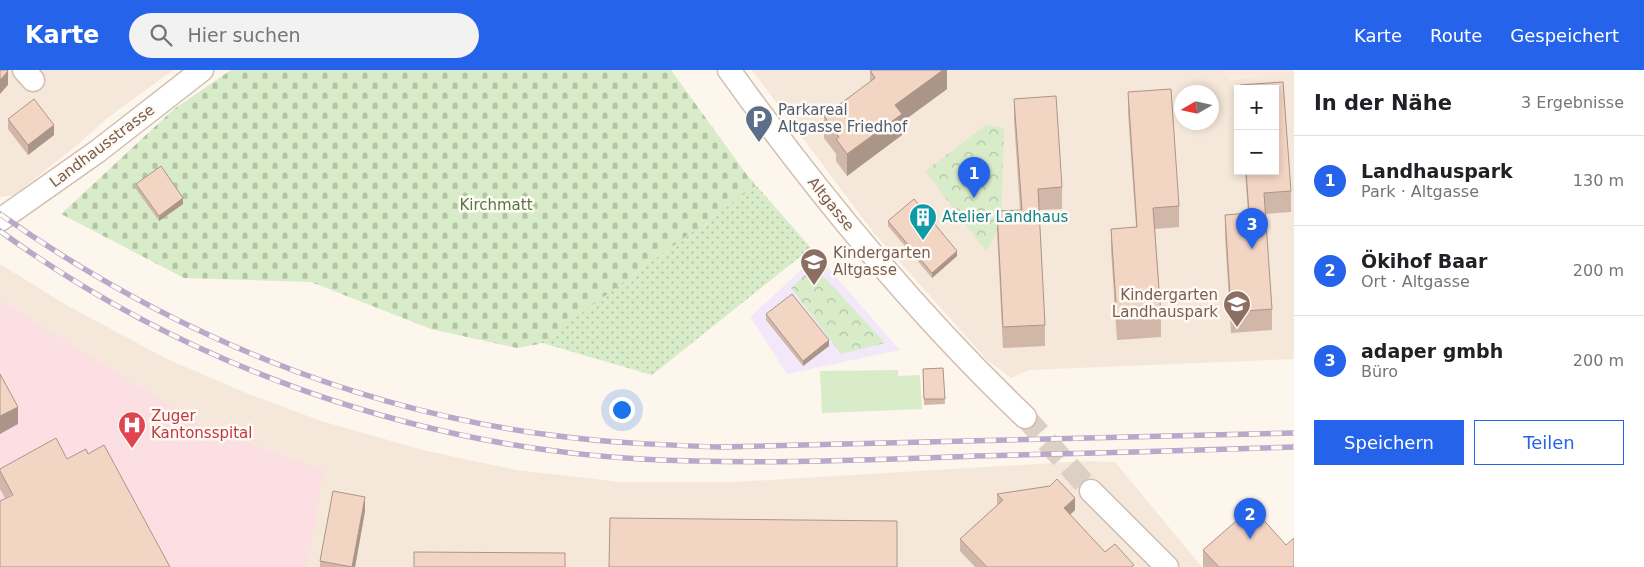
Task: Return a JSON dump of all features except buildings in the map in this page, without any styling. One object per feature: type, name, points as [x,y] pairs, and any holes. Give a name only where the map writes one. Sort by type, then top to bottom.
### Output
[{"type":"street","name":"Landhausstrasse","points":[[0,220],[78,166],[202,70]]},
{"type":"street","name":"Altgasse","points":[[729,70],[782,142],[897,284],[949,342],[1025,417]]},
{"type":"street","points":[[1091,491],[1167,567]]},
{"type":"shaded area","points":[[0,70],[173,70],[106,119],[76,146],[14,195],[0,197]]},
{"type":"shaded area","points":[[752,70],[1223,70],[1230,80],[1294,71],[1294,359],[1029,370],[1011,378],[987,360],[873,232]]},
{"type":"shaded area","points":[[1223,70],[1294,70],[1294,71],[1230,80]]},
{"type":"shaded area","name":"Kindergarten Altgasse","points":[[817,255],[900,350],[787,374],[750,317]]},
{"type":"shaded area","points":[[0,264],[66,305],[167,359],[251,395],[321,421],[423,450],[516,470],[620,482],[735,482],[1086,461],[1115,462],[1202,567],[0,567]]},
{"type":"shaded area","name":"Zuger Kantonsspital","points":[[0,300],[206,428],[324,470],[307,567],[0,567]]},
{"type":"green space","name":"Kirchmatt","points":[[231,70],[671,70],[755,186],[539,344],[517,348],[431,329],[311,282],[184,278],[61,214],[174,109]]},
{"type":"green space","points":[[986,125],[1004,128],[1001,225],[986,251],[925,171]]},
{"type":"green space","points":[[748,176],[811,248],[652,375],[525,338]]},
{"type":"green space","points":[[814,266],[885,343],[841,354],[791,288]]},
{"type":"green space","points":[[898,370],[898,376],[920,375],[922,409],[822,413],[820,371]]},
{"type":"tunnel","points":[[1025,417],[1091,491]]},
{"type":"railway","points":[[0,214],[63,256],[129,295],[196,329],[266,360],[336,386],[409,407],[483,424],[558,436],[598,440],[720,447],[1294,433]]},
{"type":"railway","points":[[0,231],[71,279],[146,321],[223,359],[304,390],[386,416],[470,437],[555,451],[640,459],[724,462],[1294,447]]},
{"type":"place","name":"Parkareal Altgasse Friedhof","points":[[759,143]]},
{"type":"place","name":"Landhauspark","points":[[974,198]]},
{"type":"place","name":"Atelier Landhaus","points":[[923,241]]},
{"type":"place","name":"adaper gmbh","points":[[1252,249]]},
{"type":"place","name":"Kindergarten Altgasse","points":[[814,286]]},
{"type":"place","name":"Kindergarten Landhauspark","points":[[1237,328]]},
{"type":"place","name":"Zuger Kantonsspital","points":[[132,449]]},
{"type":"place","name":"Ökihof Baar","points":[[1250,539]]}]
